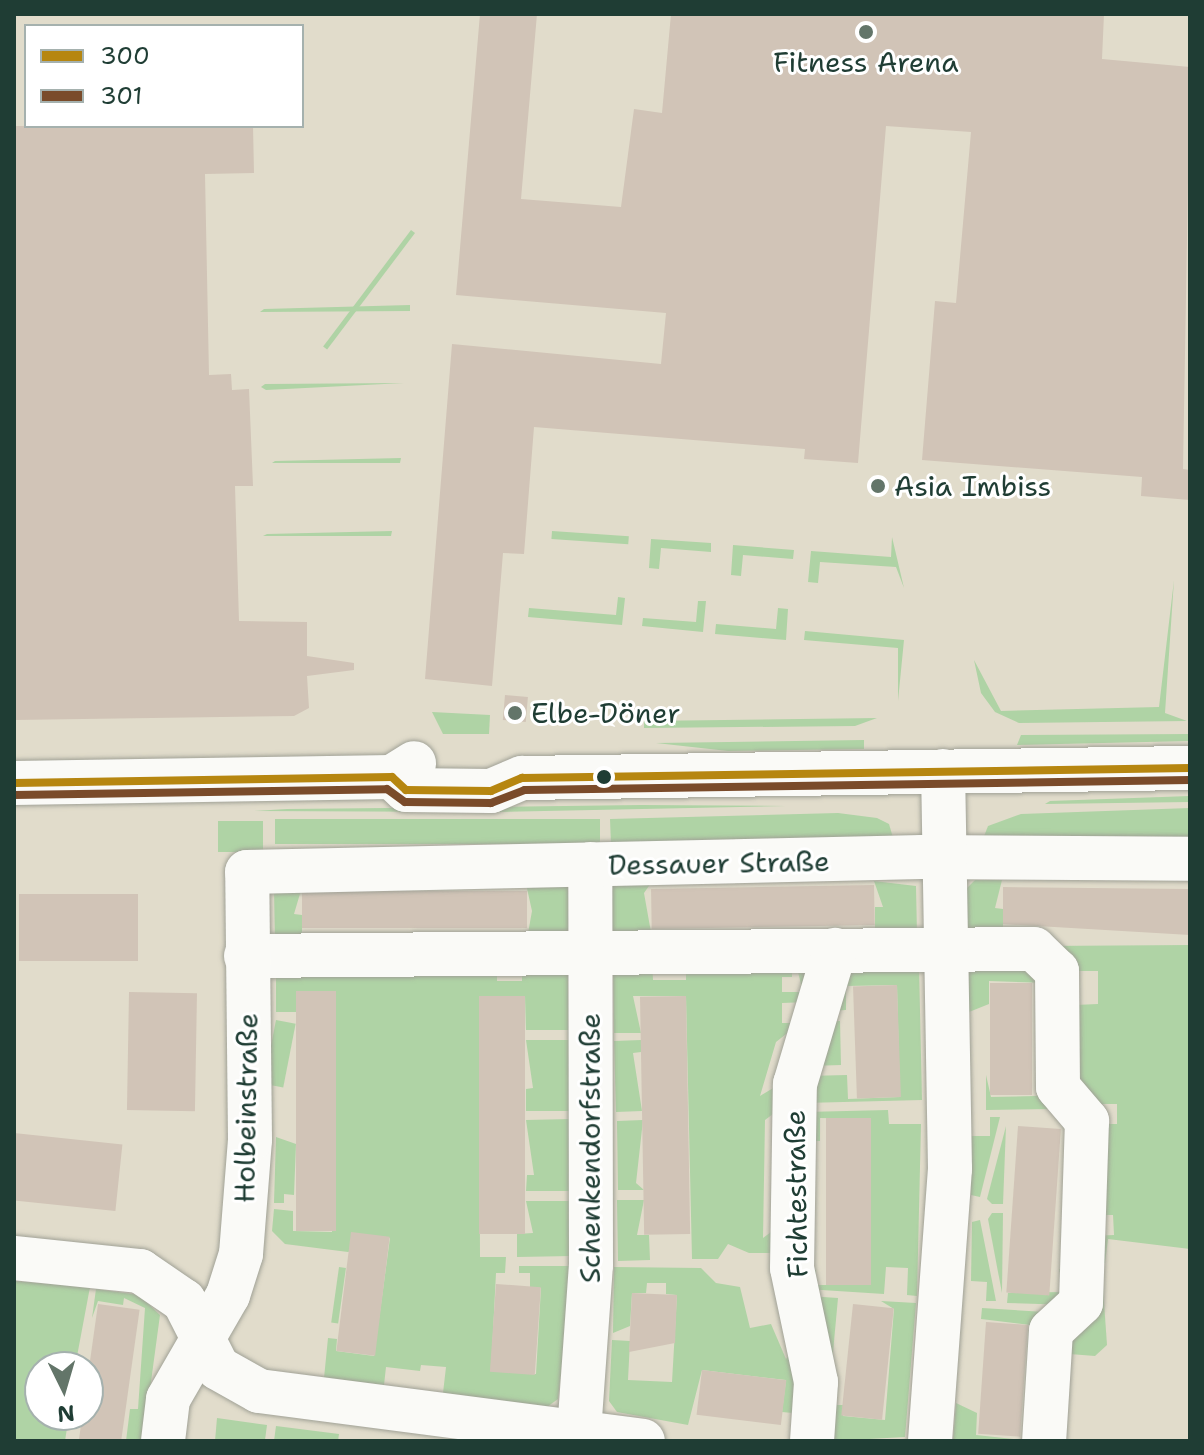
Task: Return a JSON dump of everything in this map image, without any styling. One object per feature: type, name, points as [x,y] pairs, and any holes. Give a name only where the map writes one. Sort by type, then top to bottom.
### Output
[{"type":"street","points":[[14,783],[399,770],[406,790],[491,791],[522,778],[1190,768]]},
{"type":"street","points":[[930,1441],[949,1207],[943,771]]},
{"type":"street","name":"Dessauer Straße","points":[[247,872],[942,857],[1190,859]]},
{"type":"street","name":"Schenkendorfstraße","points":[[579,1432],[591,1265],[590,864]]},
{"type":"street","name":"Holbeinstraße","points":[[163,1441],[168,1399],[206,1337],[236,1274],[243,1233],[250,1140],[247,872]]},
{"type":"street","points":[[246,956],[1034,949],[1057,971],[1058,1087],[1087,1121],[1081,1303],[1051,1331],[1044,1441]]},
{"type":"street","name":"Fichtestraße","points":[[812,1441],[816,1382],[792,1268],[795,1084],[835,950]]},
{"type":"street","points":[[14,1258],[140,1271],[184,1301],[206,1337],[218,1368],[259,1391],[643,1441]]},
{"type":"green space","points":[[411,230],[415,233],[327,350],[323,347]]},
{"type":"green space","points":[[410,305],[410,311],[260,312],[264,309]]},
{"type":"green space","points":[[404,383],[266,390],[261,387],[265,384]]},
{"type":"green space","points":[[401,458],[400,463],[272,463],[275,461]]},
{"type":"green space","points":[[392,531],[391,536],[263,536],[267,534]]},
{"type":"green space","points":[[552,531],[629,536],[628,544],[551,539]]},
{"type":"green space","points":[[892,537],[904,588],[896,567],[820,562],[818,583],[808,582],[811,551],[891,557]]},
{"type":"green space","points":[[651,539],[711,543],[711,552],[661,548],[659,569],[649,568]]},
{"type":"green space","points":[[733,545],[794,550],[793,559],[743,555],[741,576],[731,575]]},
{"type":"green space","points":[[1174,580],[1165,713],[1187,721],[1019,723],[995,712],[981,693],[974,660],[1001,711],[1159,707]]},
{"type":"green space","points":[[618,597],[625,598],[622,625],[528,617],[529,608],[616,615]]},
{"type":"green space","points":[[698,601],[706,601],[703,632],[642,626],[643,618],[696,622]]},
{"type":"green space","points":[[778,608],[788,609],[786,640],[715,634],[716,624],[776,629]]},
{"type":"green space","points":[[805,631],[904,640],[898,701],[898,648],[804,640]]},
{"type":"green space","points":[[432,712],[490,715],[489,734],[443,734]]},
{"type":"green space","points":[[877,718],[855,726],[644,728],[644,721]]},
{"type":"green space","points":[[1190,734],[1189,741],[1017,745],[1021,735]]},
{"type":"green space","points":[[864,740],[864,749],[728,751],[656,743]]},
{"type":"green space","points":[[1190,796],[1190,802],[1045,804],[1050,801]]},
{"type":"green space","points":[[786,806],[499,812],[499,807]]},
{"type":"green space","points":[[484,807],[483,812],[254,811],[287,809]]},
{"type":"green space","points":[[1190,808],[1190,842],[981,844],[988,826],[1021,814]]},
{"type":"green space","points":[[838,813],[877,818],[889,824],[894,841],[611,844],[610,819]]},
{"type":"green space","points":[[275,819],[600,819],[600,844],[275,844]]},
{"type":"green space","points":[[218,821],[263,821],[263,852],[218,852]]},
{"type":"green space","points":[[975,880],[1002,880],[995,908],[1003,909],[1003,938],[966,938],[965,890]]},
{"type":"green space","points":[[874,881],[916,886],[917,935],[875,936],[875,907],[883,907]]},
{"type":"green space","points":[[651,883],[644,893],[652,938],[611,939],[612,884]]},
{"type":"green space","points":[[526,884],[568,884],[571,939],[527,939],[532,911]]},
{"type":"green space","points":[[302,887],[294,914],[302,915],[302,937],[275,943],[274,888]]},
{"type":"green space","points":[[1190,945],[1190,1249],[1108,1239],[1105,1263],[1091,1261],[1090,1236],[1114,1235],[1113,1215],[1092,1215],[1093,1124],[1117,1124],[1117,1104],[1082,1104],[1066,1082],[1075,1005],[1098,1004],[1098,971],[1075,971],[1043,946]]},
{"type":"green space","points":[[568,958],[569,1030],[526,1030],[525,996],[479,997],[480,1257],[506,1257],[505,1273],[496,1273],[491,1371],[536,1374],[541,1288],[530,1287],[530,1273],[519,1273],[519,1266],[573,1266],[558,1399],[547,1407],[443,1393],[446,1367],[421,1365],[420,1371],[386,1367],[384,1385],[324,1378],[328,1338],[337,1339],[336,1351],[374,1356],[390,1238],[348,1252],[285,1244],[272,1231],[274,1209],[293,1211],[293,1231],[332,1232],[336,1112],[336,991],[297,991],[296,1012],[276,1012],[276,962],[497,959],[497,981],[522,981],[522,959]]},
{"type":"green space","points":[[652,958],[653,980],[686,980],[686,970],[792,968],[792,977],[782,977],[782,992],[803,992],[797,968],[819,968],[809,1002],[782,1003],[782,1023],[800,1023],[776,1042],[760,1096],[785,1081],[785,1105],[765,1120],[763,1238],[783,1223],[783,1253],[749,1253],[728,1244],[718,1259],[692,1259],[686,996],[633,996],[641,1033],[614,1033],[613,959]]},
{"type":"green space","points":[[1033,958],[1050,983],[989,981],[989,1004],[969,1012],[968,960]]},
{"type":"green space","points":[[919,966],[922,1100],[804,1103],[807,1076],[847,1075],[848,1099],[900,1097],[897,985],[846,986],[846,1010],[826,1011],[838,967]]},
{"type":"green space","points":[[276,1020],[296,1024],[283,1088],[264,1084]]},
{"type":"green space","points":[[823,1021],[840,1021],[841,1065],[810,1066]]},
{"type":"green space","points":[[526,1040],[570,1040],[571,1111],[526,1111],[526,1089],[533,1088]]},
{"type":"green space","points":[[641,1040],[641,1052],[633,1053],[642,1111],[616,1112],[614,1041]]},
{"type":"green space","points":[[1036,1070],[1052,1070],[1053,1109],[986,1110],[986,1075],[991,1097],[1036,1096],[1042,1093]]},
{"type":"green space","points":[[888,1110],[889,1124],[921,1124],[917,1296],[907,1295],[908,1268],[886,1267],[884,1294],[806,1289],[807,1270],[816,1270],[816,1285],[870,1285],[871,1119],[820,1118],[820,1141],[805,1141],[805,1112]]},
{"type":"green space","points":[[990,1117],[1000,1117],[980,1197],[971,1195],[971,1136],[990,1136]]},
{"type":"green space","points":[[571,1119],[572,1191],[526,1191],[527,1175],[534,1175],[526,1120]]},
{"type":"green space","points":[[643,1120],[636,1183],[644,1190],[618,1190],[617,1121]]},
{"type":"green space","points":[[1006,1126],[1003,1204],[992,1204],[987,1199]]},
{"type":"green space","points":[[276,1137],[296,1144],[294,1195],[284,1194],[284,1203],[274,1203]]},
{"type":"green space","points":[[617,1200],[644,1200],[637,1235],[649,1235],[650,1260],[618,1261]]},
{"type":"green space","points":[[526,1201],[572,1201],[572,1256],[517,1257],[517,1234],[533,1233]]},
{"type":"green space","points":[[992,1213],[1003,1213],[1002,1293],[988,1219]]},
{"type":"green space","points":[[980,1220],[996,1301],[986,1301],[987,1282],[971,1281],[972,1222]]},
{"type":"green space","points":[[339,1267],[346,1268],[338,1323],[331,1322]]},
{"type":"green space","points":[[614,1267],[701,1268],[716,1283],[740,1287],[750,1328],[771,1324],[786,1359],[800,1342],[803,1414],[782,1412],[786,1380],[702,1370],[688,1425],[617,1412],[609,1401],[612,1340],[630,1341],[628,1380],[672,1382],[677,1295],[666,1294],[666,1283],[647,1283],[646,1293],[632,1293],[630,1326],[613,1333]]},
{"type":"green space","points":[[1059,1269],[1076,1270],[1071,1305],[1007,1303],[1008,1293],[1064,1292]]},
{"type":"green space","points":[[14,1281],[90,1287],[78,1351],[24,1351],[24,1431],[67,1431],[65,1441],[14,1441]]},
{"type":"green space","points":[[1103,1288],[1107,1345],[1095,1356],[1057,1353]]},
{"type":"green space","points":[[96,1289],[139,1295],[160,1315],[143,1441],[126,1441],[130,1409],[138,1409],[145,1308],[124,1298],[123,1305],[98,1301],[92,1318]]},
{"type":"green space","points":[[808,1296],[838,1298],[825,1439]]},
{"type":"green space","points":[[881,1301],[916,1303],[905,1437],[833,1441],[836,1405],[844,1405],[843,1416],[885,1420],[894,1309]]},
{"type":"green space","points":[[982,1308],[1045,1312],[1038,1326],[981,1319]]},
{"type":"green space","points":[[956,1403],[977,1413],[976,1435],[1033,1441],[953,1441]]},
{"type":"green space","points":[[217,1418],[267,1425],[265,1440],[215,1441]]},
{"type":"green space","points":[[276,1426],[339,1434],[338,1441],[274,1441]]},
{"type":"building","points":[[480,14],[537,14],[521,199],[621,207],[634,109],[662,113],[671,14],[1104,14],[1102,59],[1190,67],[1183,469],[1190,470],[1190,500],[1141,496],[1142,477],[922,460],[935,301],[956,303],[971,132],[886,126],[858,463],[804,459],[805,449],[534,427],[524,554],[503,553],[492,686],[425,679],[452,344],[661,364],[666,313],[456,295]]},
{"type":"building","points":[[14,126],[253,128],[254,173],[205,174],[209,375],[231,374],[232,390],[249,389],[253,486],[235,486],[239,621],[307,622],[307,656],[354,663],[354,670],[307,676],[309,708],[294,716],[14,720]]},
{"type":"building","name":"Elbe-Döner","points":[[505,695],[528,697],[526,722],[503,720]]},
{"type":"building","points":[[874,885],[875,925],[652,929],[651,889]]},
{"type":"building","points":[[1003,887],[1190,889],[1190,935],[1003,924]]},
{"type":"building","points":[[302,891],[527,891],[527,928],[302,928]]},
{"type":"building","points":[[19,894],[138,894],[138,961],[19,961]]},
{"type":"building","points":[[990,983],[1032,983],[1032,1095],[990,1095]]},
{"type":"building","points":[[897,985],[901,1097],[857,1098],[853,987]]},
{"type":"building","points":[[296,991],[336,991],[336,1231],[296,1231]]},
{"type":"building","points":[[129,992],[197,993],[195,1111],[127,1110]]},
{"type":"building","points":[[479,996],[525,996],[525,1234],[479,1234]]},
{"type":"building","points":[[686,996],[690,1234],[644,1235],[640,997]]},
{"type":"building","points":[[826,1118],[871,1118],[871,1285],[826,1285]]},
{"type":"building","points":[[1018,1126],[1061,1129],[1049,1296],[1006,1293]]},
{"type":"building","points":[[14,1133],[122,1144],[115,1211],[14,1200]]},
{"type":"building","points":[[351,1232],[390,1237],[375,1356],[336,1351]]},
{"type":"building","points":[[496,1284],[541,1287],[535,1375],[490,1372]]},
{"type":"building","points":[[632,1293],[677,1295],[675,1343],[629,1352]]},
{"type":"building","points":[[98,1304],[140,1310],[121,1441],[79,1441],[80,1431],[104,1431],[104,1351],[91,1351]]},
{"type":"building","points":[[853,1304],[894,1308],[882,1420],[841,1415]]},
{"type":"building","points":[[986,1322],[1028,1325],[1020,1437],[978,1434]]},
{"type":"building","points":[[702,1370],[786,1380],[781,1425],[697,1415]]},
{"type":"transit line","name":"300","points":[[14,783],[392,777],[406,790],[491,791],[522,778],[1190,768]]},
{"type":"transit line","name":"301","points":[[14,795],[387,789],[405,802],[491,803],[525,790],[1190,780]]},
{"type":"place","name":"Fitness Arena","points":[[866,32]]},
{"type":"place","name":"Asia Imbiss","points":[[878,486]]},
{"type":"place","name":"Elbe-Döner","points":[[515,713]]}]
